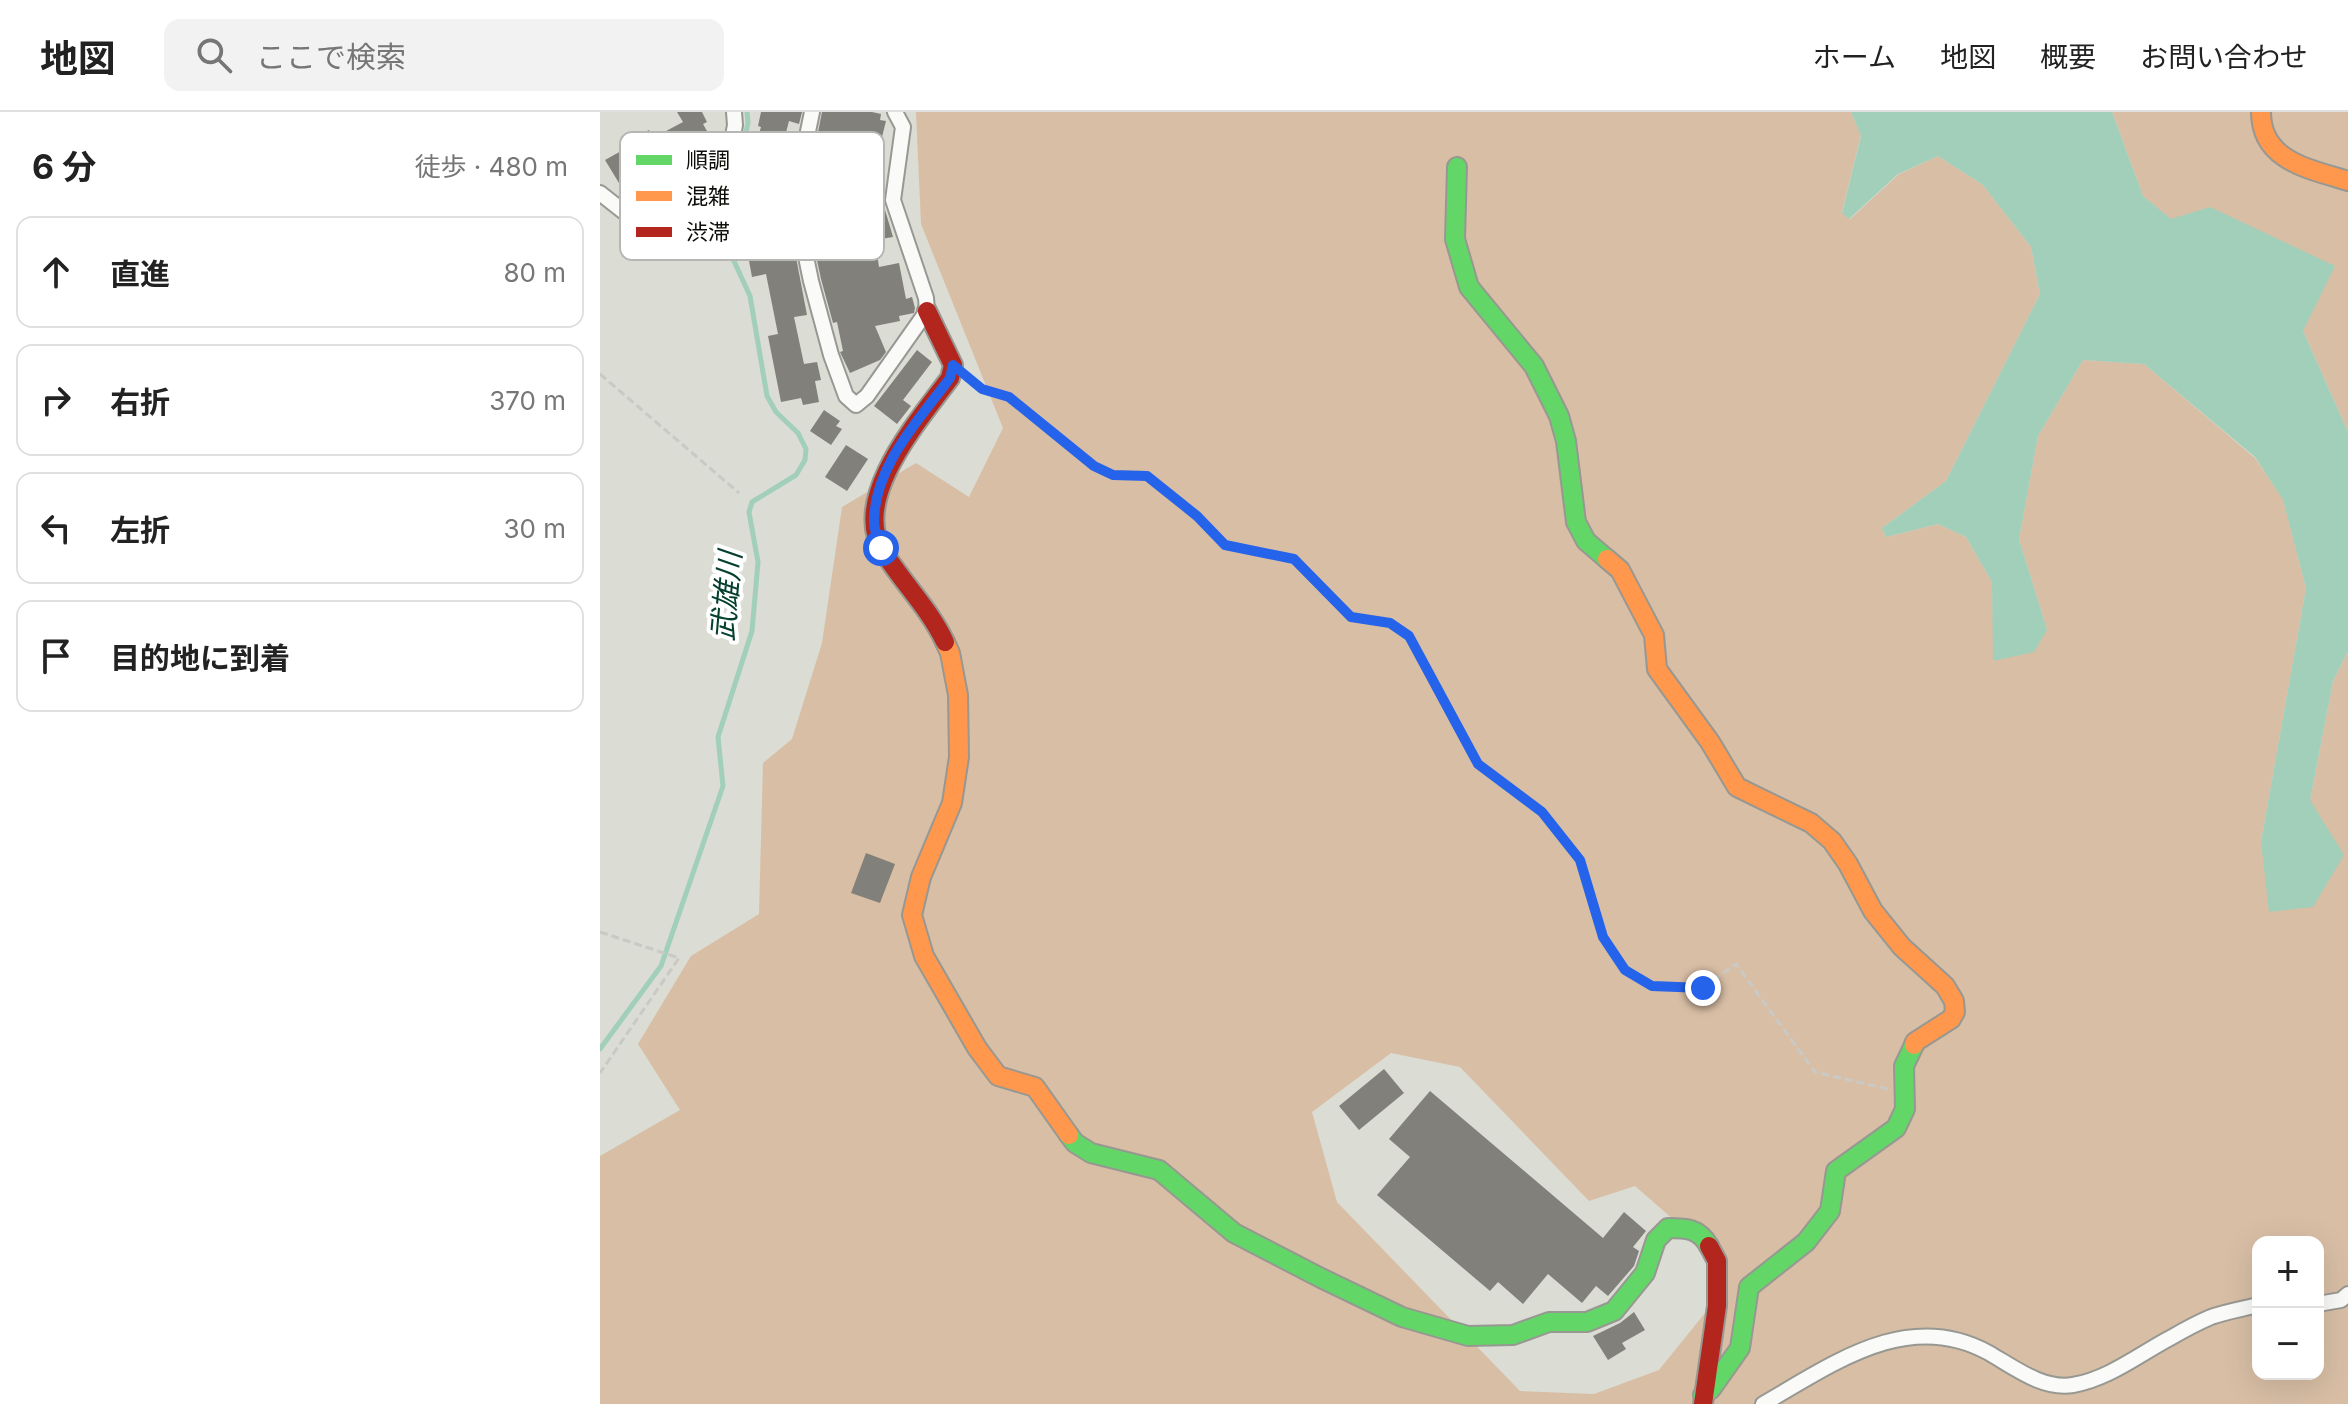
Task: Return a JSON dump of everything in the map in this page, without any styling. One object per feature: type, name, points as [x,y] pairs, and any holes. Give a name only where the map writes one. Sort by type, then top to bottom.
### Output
[{"type":"street","points":[[734,112],[734,132]]},
{"type":"street","points":[[808,132],[812,112]]},
{"type":"street","points":[[895,112],[903,127],[893,200],[926,298],[927,311],[953,365],[950,378],[900,447],[880,484],[874,525],[881,548],[936,623],[950,653],[958,695],[959,757],[955,788],[952,803],[921,877],[912,915],[924,956],[977,1048],[998,1076],[1035,1087],[1075,1143],[1091,1153],[1159,1170],[1234,1233],[1402,1317],[1468,1336],[1513,1335],[1549,1322],[1587,1322],[1614,1311],[1645,1273],[1656,1240],[1668,1228],[1689,1228],[1706,1240],[1717,1261],[1717,1306],[1703,1400]]},
{"type":"street","points":[[2261,112],[2260,121],[2271,145],[2293,164],[2347,179]]},
{"type":"street","points":[[1457,167],[1455,239],[1469,287],[1534,366],[1559,416],[1566,441],[1576,522],[1586,541],[1620,570],[1654,635],[1657,669],[1710,742],[1737,787],[1811,823],[1832,841],[1873,911],[1902,947],[1945,986],[1954,1001],[1955,1012],[1951,1019],[1915,1042],[1904,1066],[1905,1109],[1896,1128],[1836,1171],[1830,1211],[1806,1242],[1749,1287],[1740,1348],[1703,1400]]},
{"type":"street","points":[[600,193],[620,209]]},
{"type":"street","points":[[807,260],[831,355],[846,396],[856,405],[867,396],[927,311]]},
{"type":"street","points":[[2324,1303],[2341,1300],[2348,1294]]},
{"type":"street","points":[[1763,1404],[1837,1362],[1876,1344],[1906,1336],[1945,1338],[1975,1345],[2039,1381],[2056,1386],[2075,1385],[2103,1376],[2211,1317],[2252,1307]]},
{"type":"path","points":[[953,365],[982,389],[1009,397],[1094,466],[1113,475],[1147,476],[1197,516],[1225,545],[1294,559],[1351,617],[1390,623],[1409,636],[1478,764],[1542,812],[1580,860],[1603,937],[1625,970],[1652,986],[1703,988],[1736,964],[1815,1072],[1895,1090],[1905,1109]]},
{"type":"path","points":[[600,374],[739,493]]},
{"type":"path","points":[[600,932],[679,958],[600,1073]]},
{"type":"shaded area","points":[[916,112],[1851,112],[1861,135],[1842,212],[1850,219],[1899,174],[1938,156],[1983,185],[2031,247],[2040,294],[1946,481],[1882,528],[1886,537],[1938,524],[1966,537],[1992,582],[1994,661],[2047,630],[2019,539],[2038,436],[2083,360],[2144,364],[2255,458],[2283,499],[2306,588],[2261,842],[2310,800],[2333,681],[2348,651],[2348,1404],[600,1404],[600,1156],[680,1110],[638,1044],[691,956],[759,914],[763,763],[792,739],[822,643],[842,507],[916,463],[969,497],[1003,428],[921,224]],"holes":[[[1391,1053],[1460,1067],[1589,1201],[1635,1186],[1707,1249],[1709,1308],[1659,1370],[1594,1394],[1520,1391],[1337,1202],[1312,1112]]]},
{"type":"shaded area","points":[[1851,112],[2112,112],[2143,196],[2171,219],[2210,207],[2335,266],[2303,331],[2348,432],[2348,651],[2333,681],[2310,800],[2344,855],[2313,907],[2269,912],[2261,842],[2306,588],[2283,500],[2255,457],[2144,364],[2083,360],[2038,436],[2019,539],[2047,630],[2034,652],[1993,661],[1992,582],[1966,537],[1938,524],[1886,537],[1882,528],[1946,481],[2040,294],[2031,247],[1983,185],[1938,156],[1898,174],[1849,219],[1842,213],[1861,136]]},
{"type":"shaded area","points":[[2112,112],[2348,112],[2348,432],[2303,331],[2143,196]]},
{"type":"building","points":[[677,112],[702,112],[708,132],[664,132],[683,122]]},
{"type":"building","points":[[761,112],[802,112],[799,124],[789,121],[786,132],[759,132],[761,127],[758,126]]},
{"type":"building","points":[[822,112],[872,112],[881,114],[880,120],[886,121],[883,132],[818,132]]},
{"type":"building","points":[[620,152],[620,185],[605,160]]},
{"type":"building","points":[[884,206],[893,237],[884,238]]},
{"type":"building","points":[[749,260],[796,260],[807,315],[794,317],[804,364],[817,362],[821,380],[815,381],[819,402],[803,405],[801,398],[781,402],[768,336],[778,334],[766,274],[752,277]]},
{"type":"building","points":[[817,260],[878,260],[879,267],[899,263],[906,299],[912,297],[915,308],[914,313],[899,316],[900,321],[875,326],[886,352],[880,360],[850,373],[840,352],[843,351],[837,322],[833,323]]},
{"type":"building","points":[[917,350],[932,362],[903,400],[911,406],[897,424],[874,406]]},
{"type":"building","points":[[824,410],[840,421],[836,426],[842,429],[831,445],[810,431]]},
{"type":"building","points":[[846,445],[868,459],[847,491],[825,477]]},
{"type":"building","points":[[866,853],[895,864],[880,903],[851,893]]},
{"type":"building","points":[[1384,1069],[1404,1093],[1359,1130],[1339,1106]]},
{"type":"building","points":[[1430,1091],[1603,1238],[1624,1212],[1646,1231],[1633,1247],[1639,1251],[1634,1266],[1608,1296],[1596,1286],[1582,1303],[1548,1274],[1523,1304],[1498,1282],[1490,1291],[1377,1195],[1410,1157],[1389,1139]]},
{"type":"building","points":[[1634,1312],[1645,1330],[1622,1343],[1626,1349],[1608,1360],[1593,1336],[1620,1323]]},
{"type":"waterway","name":"武雄川","points":[[746,132],[747,112]]},
{"type":"waterway","name":"武雄川","points":[[600,1049],[661,966],[723,786],[718,737],[752,631],[758,562],[749,512],[752,502],[796,475],[805,460],[806,449],[798,433],[776,412],[767,396],[750,296],[733,260]]},
{"type":"traffic: fast","points":[[1457,167],[1455,239],[1469,287],[1534,366],[1559,416],[1566,441],[1576,522],[1586,541],[1607,559]]},
{"type":"traffic: fast","points":[[1703,1395],[1711,1389],[1740,1348],[1749,1287],[1806,1242],[1830,1211],[1836,1171],[1896,1128],[1905,1109],[1904,1066],[1914,1045]]},
{"type":"traffic: fast","points":[[1069,1135],[1091,1153],[1159,1170],[1234,1233],[1321,1278],[1402,1317],[1468,1336],[1513,1335],[1549,1322],[1587,1322],[1614,1311],[1645,1273],[1656,1240],[1668,1228],[1692,1230],[1709,1246]]},
{"type":"traffic: slow","points":[[2261,112],[2263,129],[2279,153],[2304,167],[2348,181]]},
{"type":"traffic: slow","points":[[1607,559],[1620,570],[1654,635],[1657,669],[1710,742],[1737,787],[1811,823],[1832,841],[1873,911],[1902,947],[1945,986],[1954,1001],[1955,1012],[1951,1019],[1914,1045]]},
{"type":"traffic: slow","points":[[945,642],[958,695],[959,757],[952,803],[921,877],[912,915],[924,956],[977,1048],[998,1076],[1035,1087],[1069,1135]]},
{"type":"traffic: jam","points":[[927,311],[953,365],[950,378],[893,460],[875,507],[875,530],[883,551],[945,642]]},
{"type":"traffic: jam","points":[[1703,1404],[1717,1306],[1717,1261],[1709,1246]]},
{"type":"route","points":[[881,548],[874,525],[880,484],[900,447],[950,378],[953,365],[982,389],[1009,397],[1094,466],[1113,475],[1147,476],[1197,516],[1225,545],[1294,559],[1351,617],[1390,623],[1409,636],[1478,764],[1542,812],[1580,860],[1603,937],[1625,970],[1652,986],[1703,988]]}]
